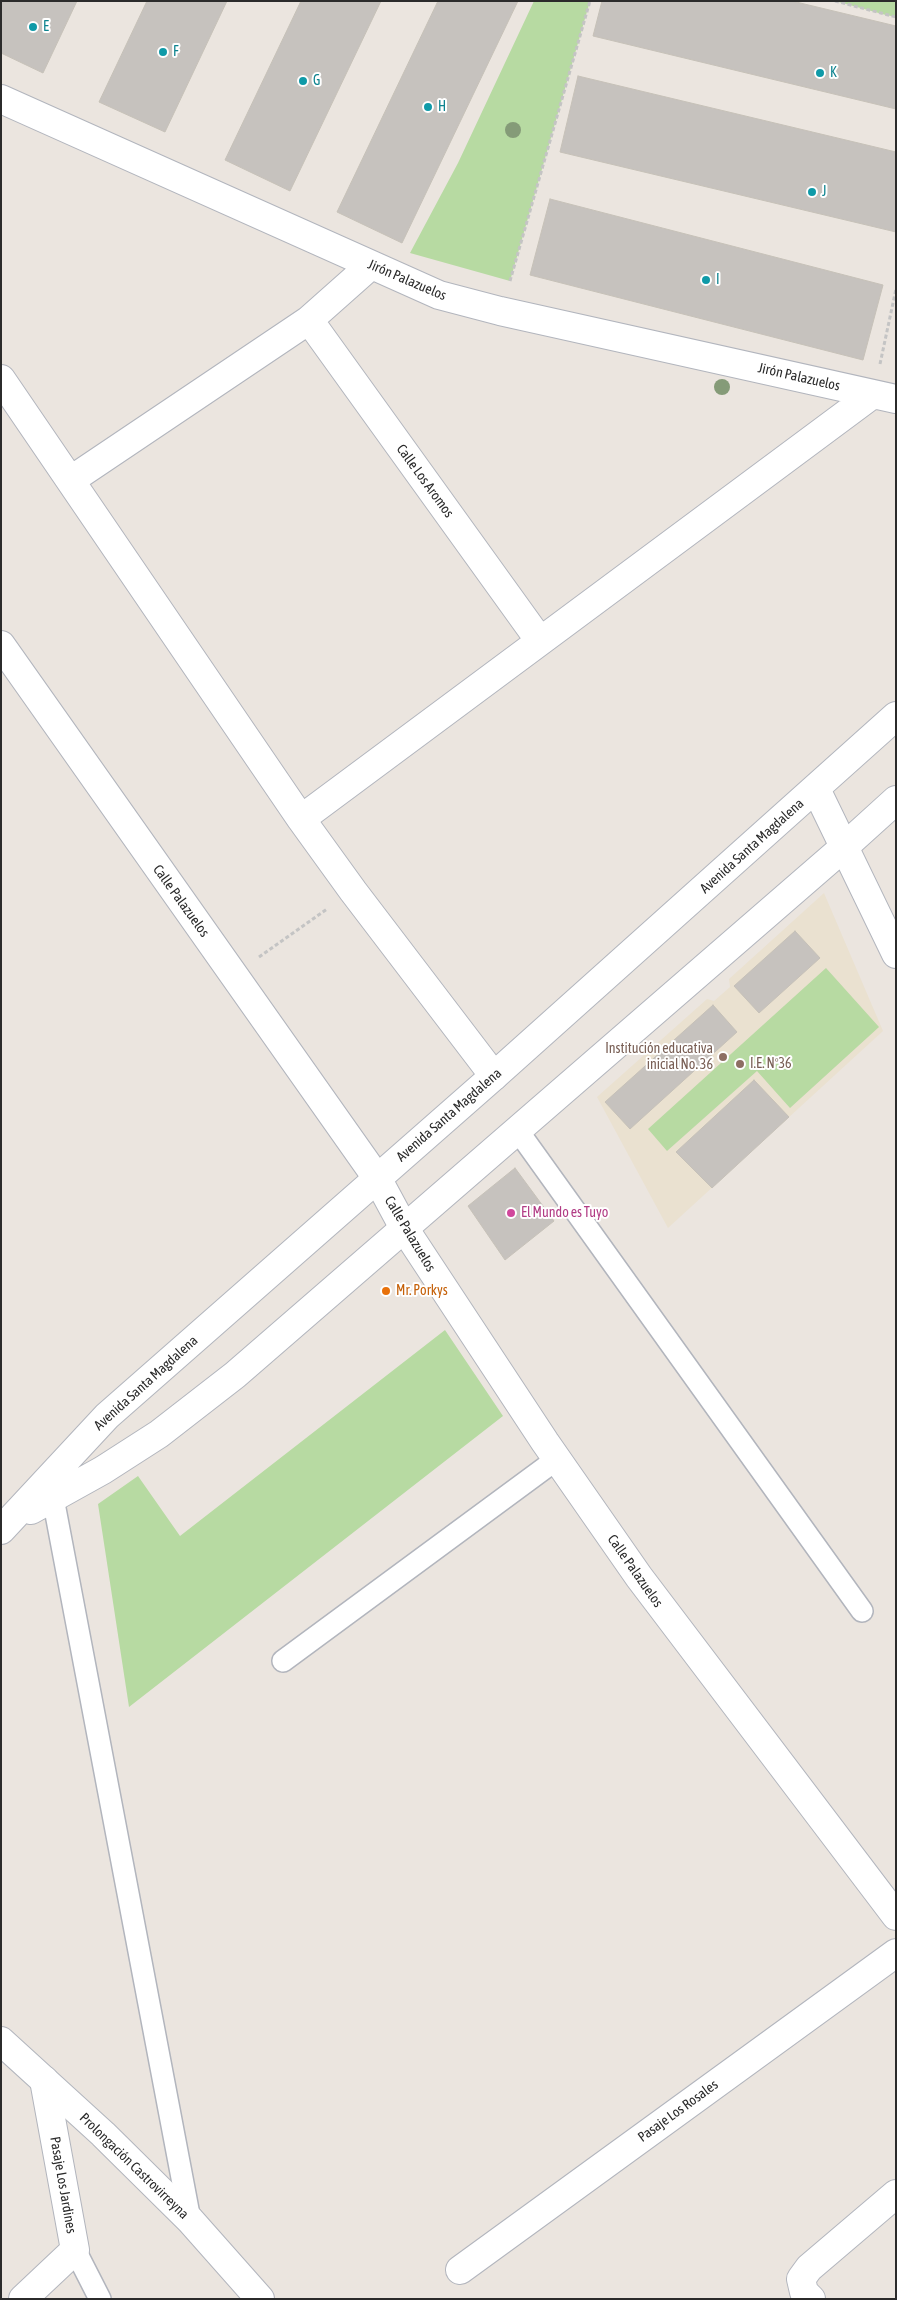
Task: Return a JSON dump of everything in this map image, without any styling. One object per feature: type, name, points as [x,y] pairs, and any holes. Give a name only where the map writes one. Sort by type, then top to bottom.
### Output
[{"type":"street","name":"Jirón Palazuelos","points":[[1,99],[439,295],[500,311],[884,396]]},
{"type":"street","points":[[71,480],[309,320],[371,265]]},
{"type":"street","name":"Calle Los Aromos","points":[[309,320],[540,641]]},
{"type":"street","points":[[1,379],[301,819],[352,891],[494,1076]]},
{"type":"street","points":[[301,819],[540,641],[884,396]]},
{"type":"street","name":"Calle Palazuelos","points":[[1,645],[377,1178],[404,1228],[557,1459],[639,1577],[706,1669],[896,1916]]},
{"type":"street","name":"Avenida Santa Magdalena","points":[[6,1526],[107,1416],[494,1076],[896,716]]},
{"type":"street","points":[[816,789],[896,954]]},
{"type":"street","name":"Avenida Santa Magdalena","points":[[6,1526],[159,1434],[235,1374],[518,1131],[896,800]]},
{"type":"street","name":"Pasaje Los Rosales","points":[[460,2270],[896,1953]]},
{"type":"street","name":"Prolongación Castrovirreyna","points":[[1,2041],[103,2134],[190,2220],[260,2299]]},
{"type":"street","name":"Pasaje Los Jardines","points":[[23,2299],[75,2250],[44,2080]]},
{"type":"street","points":[[811,2299],[804,2292],[801,2279],[809,2268],[896,2194]]},
{"type":"lane","points":[[518,1131],[862,1611]]},
{"type":"lane","points":[[283,1660],[557,1459]]},
{"type":"lane","points":[[53,1498],[190,2220]]},
{"type":"lane","points":[[75,2250],[100,2299]]},
{"type":"path","points":[[510,281],[590,1]]},
{"type":"path","points":[[835,1],[896,17]]},
{"type":"path","points":[[884,396],[896,288]]},
{"type":"path","points":[[233,974],[352,891]]},
{"type":"shaded area","name":"I.E. Nº36","points":[[824,893],[883,1031],[668,1228],[597,1097],[707,999],[714,1001],[730,987],[729,979]]},
{"type":"green space","points":[[534,1],[590,1],[510,281],[410,253],[458,163]]},
{"type":"green space","points":[[835,1],[896,1],[896,17],[886,15]]},
{"type":"green space","points":[[826,968],[879,1027],[790,1108],[757,1071],[667,1151],[648,1129]]},
{"type":"green space","points":[[445,1330],[503,1416],[129,1707],[98,1504],[138,1476],[180,1536]]},
{"type":"building","name":"E","points":[[1,1],[77,1],[43,73],[1,53]]},
{"type":"building","name":"F","points":[[147,1],[227,1],[165,132],[99,102]]},
{"type":"building","name":"G","points":[[301,1],[381,1],[290,191],[225,160]]},
{"type":"building","name":"H","points":[[438,1],[518,1],[402,243],[337,212]]},
{"type":"building","name":"K","points":[[602,1],[792,1],[896,26],[896,109],[593,36]]},
{"type":"building","name":"J","points":[[578,76],[896,152],[896,232],[560,152]]},
{"type":"building","name":"I","points":[[550,199],[883,285],[863,360],[530,275]]},
{"type":"building","points":[[795,931],[820,958],[759,1013],[734,986]]},
{"type":"building","points":[[713,1005],[737,1032],[630,1129],[605,1102]]},
{"type":"building","points":[[754,1080],[789,1117],[712,1188],[676,1152]]},
{"type":"building","name":"El Mundo es Tuyo","points":[[515,1168],[554,1221],[505,1260],[468,1206]]},
{"type":"place","name":"E","points":[[33,27]]},
{"type":"place","name":"F","points":[[163,52]]},
{"type":"place","name":"K","points":[[820,73]]},
{"type":"place","name":"G","points":[[303,81]]},
{"type":"place","name":"H","points":[[428,107]]},
{"type":"place","name":"J","points":[[812,192]]},
{"type":"place","name":"I","points":[[706,280]]},
{"type":"place","name":"Institución educativa inicial No. 36","points":[[723,1057]]},
{"type":"place","name":"I.E. Nº36","points":[[740,1064]]},
{"type":"place","name":"El Mundo es Tuyo","points":[[511,1213]]},
{"type":"place","name":"Mr. Porkys","points":[[386,1291]]}]
